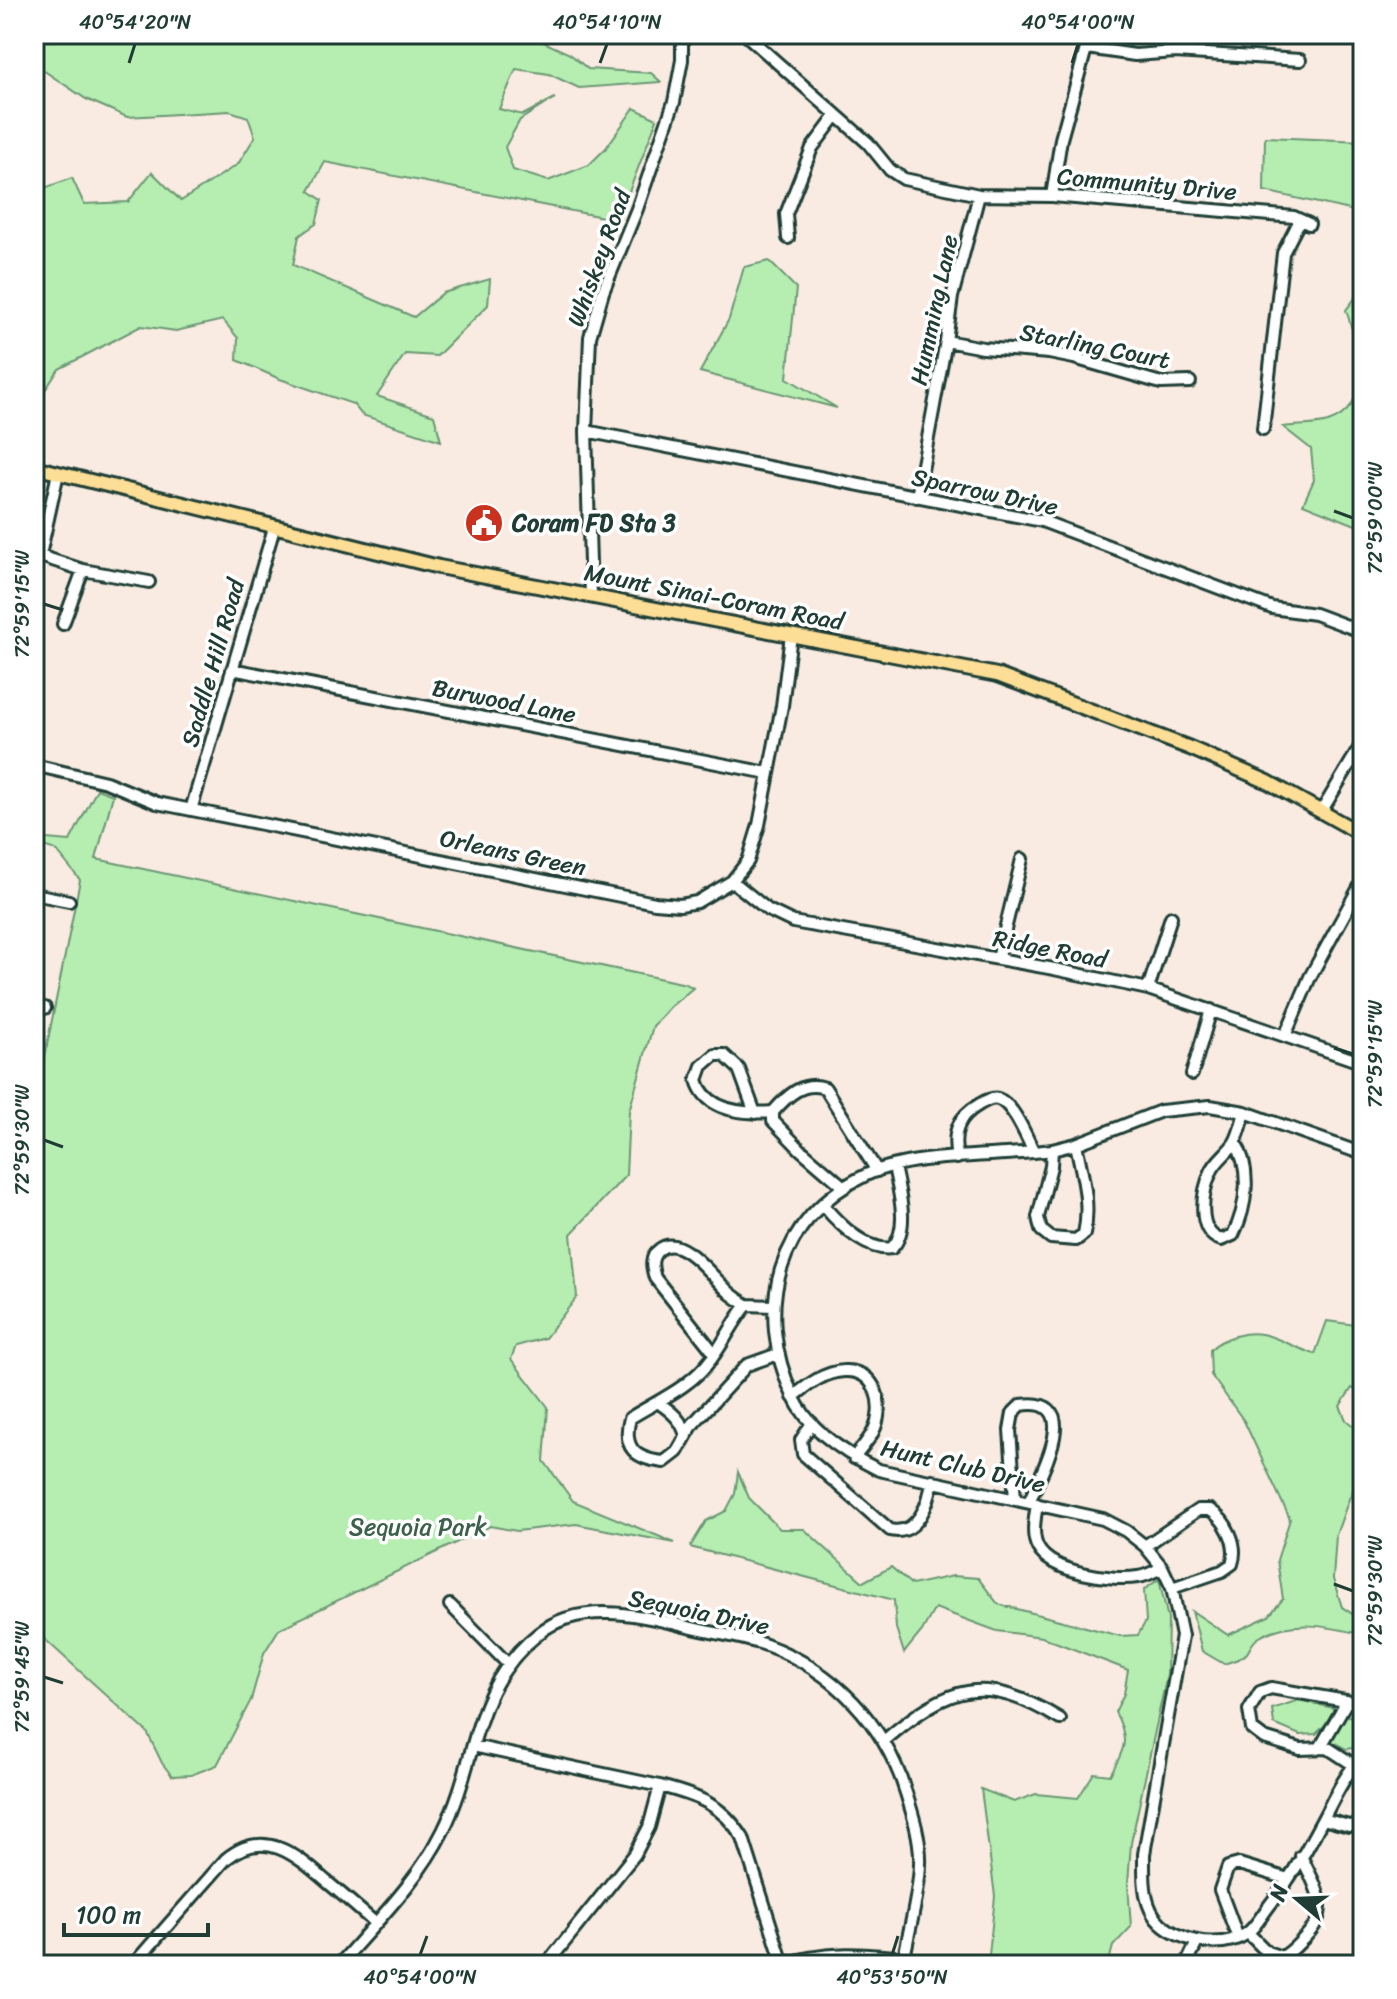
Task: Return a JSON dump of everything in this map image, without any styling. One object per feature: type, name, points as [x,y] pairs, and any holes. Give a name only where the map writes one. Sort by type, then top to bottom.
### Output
[{"type":"main road","name":"Mount Sinai-Coram Road","points":[[34,467],[439,567],[997,675],[1190,748],[1268,782],[1363,835]]},
{"type":"street","name":"Whiskey Road","points":[[591,596],[586,431],[590,337],[593,321],[637,209],[674,102],[682,60],[682,34]]},
{"type":"street","points":[[745,34],[868,143],[890,170],[916,183],[957,188],[979,195]]},
{"type":"street","points":[[1052,196],[1061,139],[1090,34]]},
{"type":"street","points":[[1087,48],[1135,55],[1175,52],[1300,60]]},
{"type":"street","points":[[788,238],[786,214],[812,148],[836,116]]},
{"type":"street","name":"Community Drive","points":[[979,195],[1052,196],[1294,217],[1305,222],[1283,253],[1263,429]]},
{"type":"street","name":"Humming Lane","points":[[917,497],[952,297],[979,195]]},
{"type":"street","name":"Starling Court","points":[[946,341],[983,348],[1049,353],[1161,383],[1190,382]]},
{"type":"street","name":"Sparrow Drive","points":[[586,431],[1042,521],[1272,608],[1315,614],[1363,632]]},
{"type":"street","points":[[58,473],[37,555],[83,570],[149,582]]},
{"type":"street","name":"Saddle Hill Road","points":[[191,810],[274,528]]},
{"type":"street","points":[[63,624],[83,570]]},
{"type":"street","name":"Orleans Green","points":[[34,765],[106,782],[157,803],[655,903],[680,905],[697,902],[732,881],[748,861],[754,846],[782,706],[791,635]]},
{"type":"street","name":"Burwood Lane","points":[[232,669],[768,773]]},
{"type":"street","points":[[1321,812],[1363,742]]},
{"type":"street","points":[[998,959],[1022,859]]},
{"type":"street","points":[[1285,1036],[1310,977],[1363,880]]},
{"type":"street","name":"Ridge Road","points":[[732,881],[768,910],[793,922],[1148,989],[1363,1063]]},
{"type":"street","points":[[34,894],[69,901]]},
{"type":"street","points":[[1148,989],[1171,917]]},
{"type":"street","points":[[1192,1074],[1211,1010]]},
{"type":"street","points":[[755,1113],[739,1069],[724,1055],[715,1055],[702,1066],[697,1080],[706,1096],[741,1113],[755,1113],[773,1112],[797,1090],[813,1086],[825,1088],[877,1171]]},
{"type":"street","points":[[957,1158],[954,1141],[957,1125],[968,1112],[990,1099],[1003,1102],[1013,1114],[1034,1152]]},
{"type":"street","name":"Hunt Club Drive","points":[[1197,1942],[1178,1936],[1159,1922],[1146,1903],[1144,1854],[1182,1636],[1172,1588],[1162,1567],[1145,1546],[1103,1519],[879,1470],[854,1458],[812,1423],[793,1397],[778,1354],[773,1306],[781,1264],[793,1240],[813,1214],[844,1187],[877,1171],[957,1158],[1052,1150],[1076,1144],[1161,1111],[1210,1106],[1245,1112],[1363,1154]]},
{"type":"street","points":[[773,1112],[773,1121],[781,1130],[844,1187]]},
{"type":"street","points":[[1235,1142],[1242,1153],[1244,1199],[1233,1235],[1221,1240],[1212,1236],[1205,1227],[1207,1183],[1218,1161],[1235,1142],[1245,1112]]},
{"type":"street","points":[[1052,1150],[1039,1225],[1051,1238],[1076,1240],[1084,1234],[1086,1211],[1086,1194],[1076,1144]]},
{"type":"street","points":[[823,1205],[869,1243],[892,1248],[900,1236],[901,1223],[894,1166]]},
{"type":"street","points":[[715,1354],[655,1278],[651,1264],[655,1255],[667,1246],[684,1249],[730,1294],[747,1305],[773,1306]]},
{"type":"street","points":[[747,1305],[715,1354],[677,1391],[630,1418],[627,1439],[632,1449],[644,1459],[664,1462],[677,1452],[693,1424],[747,1365],[778,1354]]},
{"type":"street","points":[[793,1397],[813,1382],[835,1372],[854,1371],[867,1377],[878,1397],[877,1420],[873,1432],[854,1458]]},
{"type":"street","points":[[659,1403],[675,1415],[683,1425],[686,1436]]},
{"type":"street","points":[[1015,1499],[1011,1418],[1021,1405],[1040,1406],[1051,1411],[1057,1431],[1033,1503],[1036,1546],[1058,1565],[1085,1573],[1129,1578],[1149,1574],[1162,1567]]},
{"type":"street","points":[[812,1423],[801,1440],[803,1454],[890,1530],[904,1531],[916,1522],[931,1497],[932,1480]]},
{"type":"street","points":[[1145,1546],[1198,1510],[1210,1510],[1221,1519],[1235,1550],[1232,1564],[1222,1571],[1172,1588]]},
{"type":"street","points":[[450,1605],[508,1664]]},
{"type":"street","name":"Sequoia Drive","points":[[339,1965],[423,1864],[442,1833],[453,1808],[488,1695],[508,1664],[524,1645],[561,1619],[611,1614],[650,1617],[765,1645],[832,1680],[853,1701],[885,1740],[901,1775],[915,1821],[920,1862],[903,1962]]},
{"type":"street","points":[[1354,1765],[1333,1750],[1321,1746],[1300,1749],[1264,1738],[1249,1724],[1249,1710],[1260,1692],[1271,1688],[1363,1704]]},
{"type":"street","points":[[885,1740],[930,1706],[964,1691],[1006,1692],[1030,1701],[1060,1719]]},
{"type":"street","points":[[1321,1746],[1347,1701]]},
{"type":"street","points":[[473,1746],[660,1786],[708,1802],[732,1819],[743,1838],[781,1964],[849,1952],[903,1962]]},
{"type":"street","points":[[1186,1965],[1197,1942],[1243,1936],[1288,1879],[1354,1765],[1363,1755]]},
{"type":"street","points":[[546,1965],[635,1854],[649,1827],[660,1786]]},
{"type":"street","points":[[1323,1819],[1349,1826],[1363,1824]]},
{"type":"street","points":[[133,1965],[226,1859],[235,1852],[259,1845],[281,1848],[300,1858],[375,1923]]},
{"type":"street","points":[[1288,1879],[1239,1864],[1228,1867],[1220,1890],[1243,1936],[1267,1952],[1282,1957],[1291,1953],[1315,1928],[1321,1908],[1301,1856]]},
{"type":"green space","points":[[58,34],[526,34],[570,54],[588,69],[651,73],[661,82],[579,88],[549,74],[516,69],[499,109],[523,115],[555,98],[520,120],[505,147],[513,170],[548,181],[589,165],[606,148],[634,108],[657,119],[618,220],[325,162],[309,191],[322,200],[316,224],[299,236],[293,265],[414,317],[443,293],[490,279],[488,305],[437,356],[405,354],[377,396],[434,415],[441,441],[362,415],[353,404],[280,379],[237,360],[238,338],[223,320],[176,331],[141,326],[59,369],[34,407],[34,261],[38,260],[34,186],[42,189],[72,178],[84,204],[128,202],[152,172],[181,201],[238,164],[255,137],[248,117],[230,111],[127,117],[86,99],[34,64],[34,39],[52,41]]},
{"type":"green space","points":[[1265,137],[1363,141],[1363,213],[1264,191]]},
{"type":"green space","points":[[769,261],[796,288],[787,378],[837,408],[700,372],[729,319],[744,267]]},
{"type":"green space","points":[[1363,288],[1363,528],[1303,504],[1314,480],[1311,449],[1283,427],[1328,422],[1343,414],[1353,402],[1360,373],[1346,310]]},
{"type":"green space","name":"Sequoia Park","points":[[97,789],[113,795],[96,859],[686,984],[693,988],[653,1026],[629,1111],[626,1175],[571,1234],[577,1297],[545,1338],[516,1346],[511,1359],[548,1407],[544,1461],[573,1501],[675,1543],[576,1524],[517,1531],[490,1526],[279,1629],[264,1653],[251,1700],[217,1765],[191,1775],[172,1776],[147,1732],[38,1633],[34,1634],[34,1110],[80,880],[56,850],[34,843],[34,838],[70,841]]},
{"type":"green space","points":[[1327,1321],[1363,1326],[1363,1393],[1352,1388],[1340,1406],[1346,1420],[1359,1431],[1363,1446],[1363,1470],[1336,1535],[1333,1579],[1342,1607],[1363,1621],[1363,1635],[1323,1627],[1283,1628],[1258,1638],[1245,1655],[1224,1664],[1202,1651],[1192,1611],[1228,1635],[1269,1616],[1283,1599],[1277,1560],[1290,1519],[1244,1421],[1211,1375],[1210,1350],[1229,1338],[1259,1334],[1315,1354]]},
{"type":"green space","points":[[738,1472],[749,1498],[780,1529],[804,1529],[863,1582],[891,1567],[912,1585],[953,1576],[978,1578],[998,1604],[1120,1636],[1138,1635],[1146,1621],[1144,1590],[1159,1579],[1168,1619],[1167,1675],[1131,1843],[1128,1884],[1131,1927],[1113,1946],[1108,1965],[988,1965],[995,1896],[981,1789],[1014,1802],[1036,1794],[1078,1798],[1094,1773],[1110,1775],[1124,1744],[1123,1730],[1115,1712],[1124,1694],[1128,1670],[1042,1637],[997,1631],[935,1608],[904,1653],[896,1628],[894,1600],[690,1547],[706,1521],[726,1511],[735,1494]]},
{"type":"green space","points":[[1299,1700],[1333,1708],[1334,1713],[1363,1719],[1363,1743],[1359,1747],[1346,1749],[1329,1740],[1327,1723],[1316,1734],[1300,1735],[1274,1724],[1272,1709]]},
{"type":"place","name":"Coram FD Sta 3","points":[[484,523]]}]
